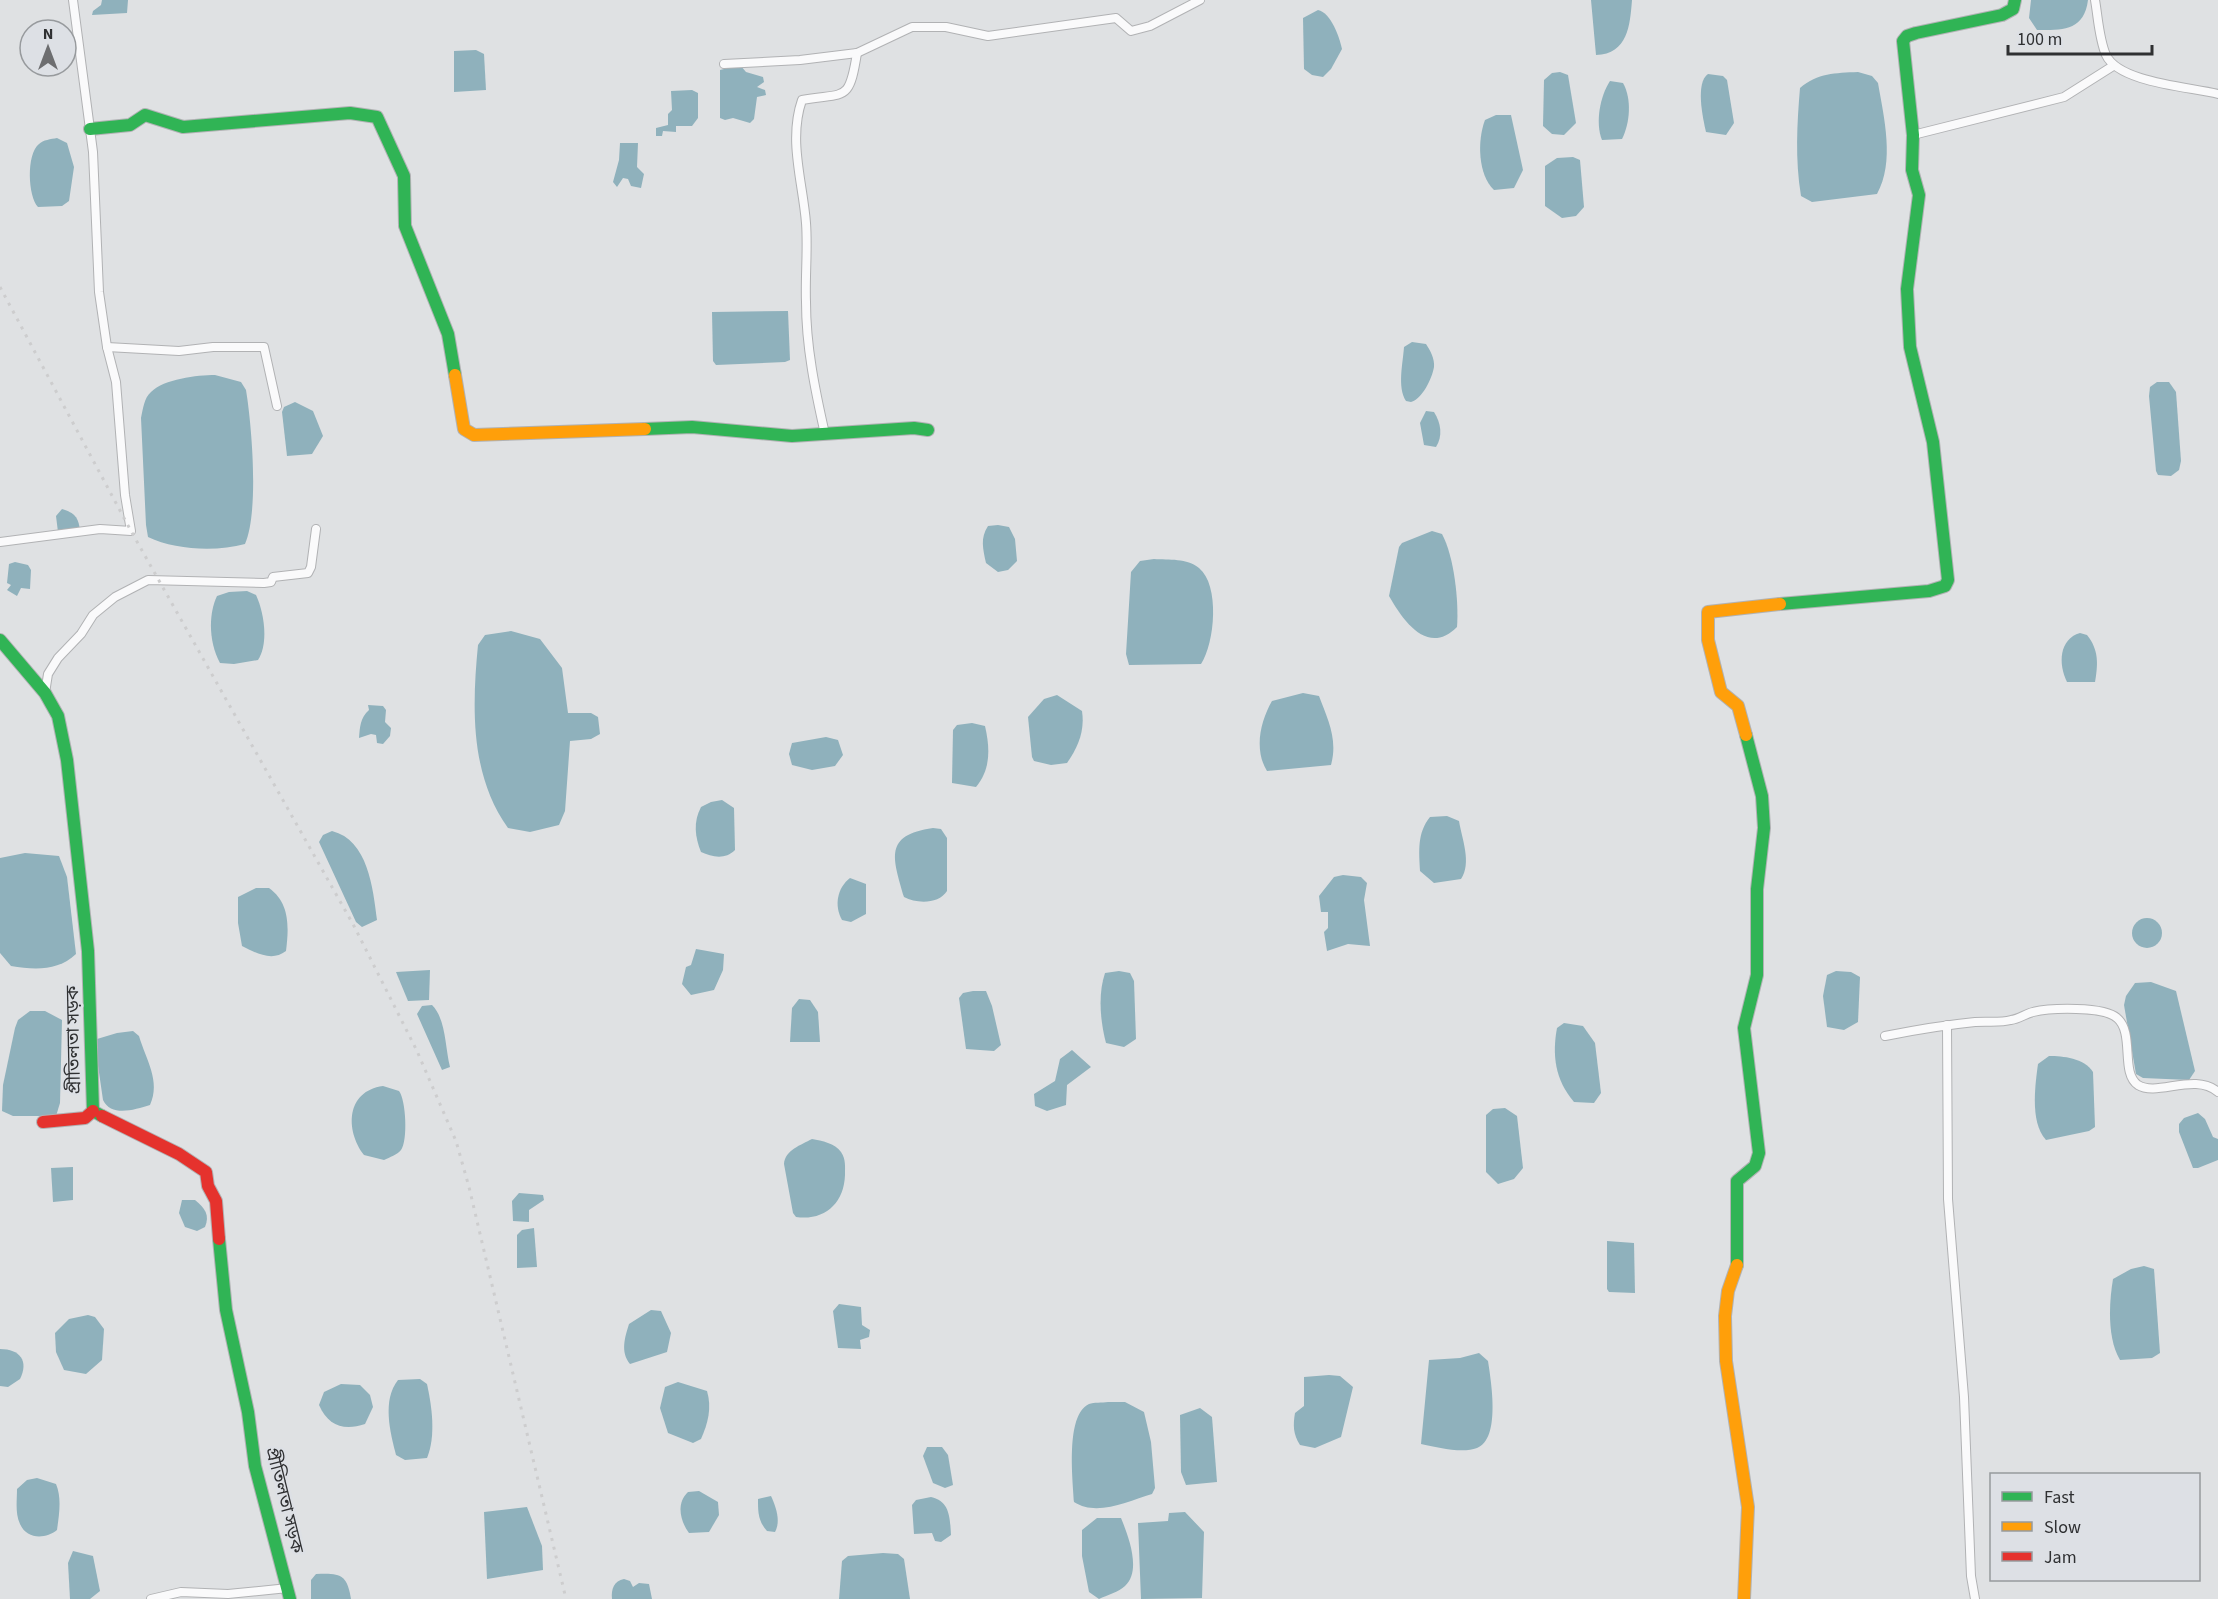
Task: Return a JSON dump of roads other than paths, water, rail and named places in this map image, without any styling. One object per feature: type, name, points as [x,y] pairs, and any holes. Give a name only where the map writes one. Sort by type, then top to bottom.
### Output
[{"type":"street","points":[[0,542],[100,529],[131,531],[125,495],[116,381],[107,347],[99,292],[90,129],[73,0]]},
{"type":"street","points":[[724,64],[800,60],[857,53],[912,27],[946,27],[988,36],[1116,18],[1131,31],[1150,26],[1200,0]]},
{"type":"street","points":[[1744,1599],[1748,1507],[1726,1361],[1725,1316],[1728,1291],[1738,1262],[1737,1181],[1740,1176],[1755,1166],[1759,1153],[1744,1028],[1757,975],[1757,889],[1764,828],[1762,795],[1738,706],[1721,692],[1708,640],[1707,616],[1708,612],[1713,610],[1929,591],[1945,586],[1948,580],[1933,442],[1910,347],[1907,289],[1919,195],[1912,170],[1913,135],[1903,41],[1907,36],[2002,15],[2013,9],[2015,0]]},
{"type":"street","points":[[2095,0],[2106,54],[2113,66],[2144,79],[2218,94]]},
{"type":"street","points":[[825,434],[813,382],[806,304],[806,224],[797,159],[798,114],[802,100],[831,99],[843,93],[850,86],[857,53]]},
{"type":"street","points":[[1913,135],[2064,97],[2113,66]]},
{"type":"street","points":[[90,129],[130,125],[145,115],[183,127],[350,112],[377,117],[404,176],[405,226],[448,334],[464,429],[474,435],[692,427],[792,436],[914,428],[928,430]]},
{"type":"street","points":[[107,347],[179,351],[213,347],[264,347],[277,405]]},
{"type":"street","points":[[45,693],[48,674],[58,658],[81,634],[93,615],[116,597],[148,580],[264,583],[271,582],[273,577],[308,573],[316,529]]},
{"type":"street","name":"প্রীতিলতা সড়ক","points":[[0,640],[12,651],[45,693],[58,716],[76,823],[92,998],[93,1111],[190,1158],[206,1172],[208,1186],[216,1201],[226,1310],[248,1412],[255,1466],[289,1593]]},
{"type":"street","points":[[1885,1036],[1947,1025],[2010,1021],[2039,1011],[2096,1010],[2113,1014],[2121,1021],[2126,1032],[2132,1077],[2138,1085],[2148,1088],[2193,1084],[2212,1087],[2218,1092]]},
{"type":"street","points":[[1947,1025],[1948,1199],[1964,1397],[1971,1576],[1975,1599]]},
{"type":"street","points":[[43,1122],[85,1118],[93,1111]]},
{"type":"street","points":[[151,1599],[187,1591],[228,1594],[289,1593]]},
{"type":"water","points":[[102,0],[128,0],[127,13],[92,15],[93,11],[101,5]]},
{"type":"water","points":[[1591,0],[1632,0],[1628,28],[1621,44],[1615,50],[1596,55]]},
{"type":"water","points":[[2031,0],[2088,0],[2082,18],[2071,27],[2037,30],[2029,18]]},
{"type":"water","points":[[1318,10],[1331,20],[1342,49],[1331,69],[1323,77],[1312,75],[1304,69],[1303,18]]},
{"type":"water","points":[[476,50],[484,54],[486,90],[454,92],[454,51]]},
{"type":"water","points":[[740,65],[746,72],[763,77],[764,82],[757,87],[765,90],[766,95],[757,97],[754,119],[750,123],[733,118],[725,120],[720,118],[720,70]]},
{"type":"water","points":[[1560,72],[1568,75],[1576,123],[1564,135],[1552,134],[1543,126],[1544,80],[1552,73]]},
{"type":"water","points":[[1858,72],[1872,76],[1878,83],[1887,154],[1882,181],[1877,194],[1812,202],[1801,196],[1799,182],[1797,142],[1800,88],[1820,77]]},
{"type":"water","points":[[1708,74],[1723,76],[1727,80],[1734,123],[1726,135],[1706,132],[1701,93],[1704,79]]},
{"type":"water","points":[[1610,81],[1623,83],[1626,89],[1629,104],[1627,126],[1622,139],[1602,140],[1599,126],[1600,110]]},
{"type":"water","points":[[692,90],[698,93],[698,118],[692,126],[676,126],[676,132],[663,131],[662,136],[656,136],[656,128],[668,125],[668,114],[672,110],[671,91]]},
{"type":"water","points":[[1496,115],[1511,115],[1523,170],[1514,188],[1494,190],[1482,167],[1480,147],[1482,128],[1485,120]]},
{"type":"water","points":[[57,138],[67,143],[74,167],[69,201],[62,206],[38,207],[30,185],[32,157],[35,149],[41,143]]},
{"type":"water","points":[[620,143],[638,143],[637,167],[644,174],[641,188],[631,186],[628,179],[623,178],[617,187],[613,182],[619,160]]},
{"type":"water","points":[[1573,157],[1580,160],[1584,207],[1576,216],[1562,218],[1545,206],[1545,166],[1557,158]]},
{"type":"water","points":[[788,311],[790,360],[716,365],[713,361],[712,312]]},
{"type":"water","points":[[1412,342],[1426,344],[1432,355],[1434,367],[1426,388],[1419,397],[1411,402],[1406,401],[1403,395],[1401,375],[1404,347]]},
{"type":"water","points":[[215,375],[241,382],[246,390],[253,469],[252,512],[249,530],[245,544],[234,547],[209,549],[170,545],[148,537],[141,418],[144,404],[151,392],[164,384],[190,377]]},
{"type":"water","points":[[2157,382],[2169,382],[2176,392],[2181,461],[2179,470],[2171,476],[2158,475],[2156,471],[2149,396],[2150,387]]},
{"type":"water","points":[[295,402],[313,411],[323,436],[312,454],[287,456],[282,412],[284,407]]},
{"type":"water","points":[[1426,411],[1434,412],[1440,425],[1440,438],[1436,447],[1424,445],[1420,423]]},
{"type":"water","points":[[62,509],[75,516],[80,530],[58,532],[56,516]]},
{"type":"water","points":[[988,526],[1009,527],[1015,539],[1017,561],[1008,570],[998,572],[986,563],[983,544]]},
{"type":"water","points":[[1432,531],[1442,534],[1450,554],[1457,605],[1457,627],[1446,635],[1436,638],[1427,637],[1409,625],[1389,596],[1399,547],[1402,543]]},
{"type":"water","points":[[1154,559],[1189,563],[1199,568],[1206,576],[1213,600],[1213,614],[1210,643],[1201,664],[1129,665],[1126,654],[1131,572],[1140,561]]},
{"type":"water","points":[[15,562],[28,565],[31,570],[30,589],[21,588],[17,596],[7,590],[11,585],[7,583],[9,564]]},
{"type":"water","points":[[247,591],[256,595],[261,610],[264,636],[261,653],[258,660],[234,664],[220,663],[216,655],[211,629],[212,612],[217,596],[229,592]]},
{"type":"water","points":[[511,631],[540,639],[562,668],[568,713],[591,713],[598,717],[600,734],[591,739],[570,741],[565,811],[559,825],[530,832],[508,828],[486,786],[476,740],[475,692],[478,645],[485,635]]},
{"type":"water","points":[[2080,633],[2087,635],[2096,652],[2095,682],[2067,682],[2064,675],[2062,653],[2064,646],[2073,636]]},
{"type":"water","points":[[1303,693],[1319,696],[1333,738],[1331,765],[1267,771],[1261,754],[1260,736],[1268,709],[1272,701]]},
{"type":"water","points":[[1057,695],[1082,711],[1082,725],[1077,745],[1067,763],[1051,765],[1034,761],[1032,757],[1028,717],[1044,699]]},
{"type":"water","points":[[368,705],[383,706],[386,710],[385,722],[391,728],[390,736],[383,744],[377,743],[376,735],[371,734],[359,738],[362,719],[369,710]]},
{"type":"water","points":[[972,723],[985,726],[988,742],[987,766],[976,787],[952,783],[953,730],[957,725]]},
{"type":"water","points":[[826,737],[838,740],[843,755],[835,766],[812,770],[792,765],[789,754],[792,743]]},
{"type":"water","points":[[722,800],[734,808],[735,850],[727,855],[714,856],[701,852],[697,841],[696,824],[701,807]]},
{"type":"water","points":[[1447,816],[1459,821],[1466,866],[1461,879],[1434,883],[1420,871],[1421,836],[1430,817]]},
{"type":"water","points":[[933,828],[941,829],[947,838],[947,891],[939,898],[921,902],[904,897],[895,860],[896,850],[906,836]]},
{"type":"water","points":[[332,831],[344,836],[354,844],[366,867],[377,920],[362,927],[356,922],[319,842],[323,835]]},
{"type":"water","points":[[25,853],[59,856],[67,877],[76,954],[62,964],[46,968],[11,966],[0,953],[0,858]]},
{"type":"water","points":[[1343,875],[1361,877],[1367,883],[1364,900],[1370,946],[1348,944],[1327,951],[1324,932],[1328,928],[1328,912],[1321,912],[1319,896],[1334,877]]},
{"type":"water","points":[[850,878],[866,884],[866,914],[851,922],[842,920],[838,909],[840,892]]},
{"type":"water","points":[[256,888],[269,888],[276,894],[287,916],[286,951],[275,956],[264,955],[242,946],[238,923],[238,897]]},
{"type":"water","points":[[2147,918],[2158,922],[2162,933],[2158,944],[2147,948],[2136,944],[2132,933],[2136,922]]},
{"type":"water","points":[[696,949],[724,954],[723,970],[714,990],[691,995],[682,984],[686,967],[691,965]]},
{"type":"water","points":[[430,970],[429,1000],[408,1001],[396,972]]},
{"type":"water","points":[[1119,971],[1130,973],[1134,981],[1136,1039],[1124,1047],[1106,1043],[1101,1016],[1101,990],[1105,973]]},
{"type":"water","points":[[1836,971],[1851,972],[1860,977],[1858,1022],[1844,1030],[1827,1027],[1823,996],[1827,975]]},
{"type":"water","points":[[2151,982],[2176,991],[2195,1071],[2189,1080],[2143,1078],[2136,1074],[2124,1005],[2126,996],[2135,983]]},
{"type":"water","points":[[986,991],[992,1006],[1001,1045],[994,1051],[966,1049],[959,998],[963,993]]},
{"type":"water","points":[[799,999],[810,1000],[818,1012],[820,1042],[790,1042],[792,1008]]},
{"type":"water","points":[[432,1005],[443,1025],[450,1067],[442,1070],[417,1014],[422,1006]]},
{"type":"water","points":[[30,1011],[45,1011],[62,1020],[60,1103],[56,1116],[13,1116],[2,1111],[3,1085],[15,1028],[18,1020]]},
{"type":"water","points":[[1564,1023],[1583,1026],[1595,1043],[1601,1093],[1594,1103],[1574,1102],[1559,1076],[1555,1048],[1557,1028]]},
{"type":"water","points":[[133,1031],[139,1036],[151,1070],[153,1096],[150,1105],[124,1111],[111,1109],[103,1100],[95,1045],[97,1039]]},
{"type":"water","points":[[1072,1050],[1091,1067],[1067,1085],[1066,1105],[1047,1111],[1035,1106],[1034,1094],[1055,1081],[1060,1059]]},
{"type":"water","points":[[2049,1056],[2067,1057],[2079,1061],[2093,1072],[2095,1127],[2089,1131],[2046,1140],[2041,1133],[2035,1104],[2036,1083],[2038,1064]]},
{"type":"water","points":[[383,1086],[399,1091],[405,1121],[405,1138],[401,1150],[384,1160],[364,1155],[358,1145],[352,1124],[352,1113],[362,1095],[371,1089]]},
{"type":"water","points":[[1505,1108],[1517,1116],[1523,1168],[1514,1179],[1498,1184],[1486,1172],[1486,1115],[1493,1109]]},
{"type":"water","points":[[2198,1113],[2205,1119],[2213,1137],[2218,1139],[2218,1160],[2193,1168],[2179,1132],[2179,1124],[2184,1118]]},
{"type":"water","points":[[812,1139],[832,1144],[841,1152],[845,1163],[844,1185],[836,1202],[824,1213],[806,1218],[796,1217],[793,1213],[785,1159],[790,1152]]},
{"type":"water","points":[[73,1167],[73,1200],[53,1202],[51,1168]]},
{"type":"water","points":[[519,1193],[543,1195],[544,1200],[529,1210],[529,1222],[513,1221],[512,1201]]},
{"type":"water","points":[[182,1200],[195,1200],[201,1206],[207,1215],[205,1227],[197,1231],[185,1227],[179,1213]]},
{"type":"water","points":[[534,1228],[537,1267],[517,1268],[517,1235],[522,1230]]},
{"type":"water","points":[[1607,1241],[1634,1243],[1635,1293],[1609,1292],[1607,1289]]},
{"type":"water","points":[[2144,1266],[2154,1269],[2160,1353],[2152,1358],[2120,1360],[2111,1331],[2110,1309],[2113,1279],[2131,1269]]},
{"type":"water","points":[[839,1304],[861,1307],[862,1325],[870,1330],[869,1337],[860,1340],[861,1349],[838,1348],[833,1311]]},
{"type":"water","points":[[651,1310],[661,1311],[671,1333],[667,1352],[630,1364],[624,1349],[629,1324]]},
{"type":"water","points":[[88,1315],[95,1317],[104,1329],[102,1360],[86,1374],[64,1370],[56,1352],[55,1333],[69,1319]]},
{"type":"water","points":[[0,1349],[13,1351],[21,1357],[23,1362],[23,1373],[20,1379],[8,1387],[0,1386]]},
{"type":"water","points":[[1479,1353],[1488,1361],[1493,1409],[1489,1433],[1484,1442],[1471,1450],[1421,1444],[1429,1360],[1460,1358]]},
{"type":"water","points":[[1340,1376],[1353,1387],[1341,1437],[1315,1448],[1300,1445],[1295,1433],[1294,1422],[1295,1413],[1304,1406],[1304,1377]]},
{"type":"water","points":[[420,1379],[427,1384],[429,1393],[432,1440],[427,1458],[405,1460],[396,1455],[390,1426],[390,1397],[398,1380]]},
{"type":"water","points":[[678,1382],[707,1391],[709,1409],[707,1421],[701,1439],[693,1443],[668,1433],[660,1408],[665,1387]]},
{"type":"water","points":[[341,1384],[360,1385],[370,1395],[373,1407],[365,1424],[344,1427],[332,1422],[323,1412],[319,1405],[324,1392]]},
{"type":"water","points":[[1125,1402],[1144,1412],[1151,1442],[1155,1488],[1152,1494],[1123,1504],[1093,1508],[1074,1502],[1073,1434],[1081,1410],[1089,1404]]},
{"type":"water","points":[[1200,1408],[1212,1417],[1217,1482],[1186,1485],[1181,1472],[1180,1415]]},
{"type":"water","points":[[927,1447],[942,1447],[948,1455],[953,1485],[945,1488],[933,1483],[923,1456]]},
{"type":"water","points":[[37,1478],[56,1484],[59,1495],[57,1530],[42,1536],[32,1535],[23,1529],[18,1520],[17,1511],[17,1489],[27,1480]]},
{"type":"water","points":[[699,1491],[718,1502],[719,1515],[709,1532],[689,1533],[683,1523],[682,1501],[688,1492]]},
{"type":"water","points":[[771,1496],[778,1519],[775,1532],[767,1531],[758,1512],[758,1499]]},
{"type":"water","points":[[931,1497],[942,1502],[948,1511],[951,1535],[941,1542],[935,1541],[932,1533],[914,1534],[912,1505],[916,1500]]},
{"type":"water","points":[[527,1507],[542,1546],[543,1570],[487,1579],[484,1512]]},
{"type":"water","points":[[1185,1512],[1204,1532],[1202,1598],[1141,1599],[1138,1523],[1168,1521],[1169,1513]]},
{"type":"water","points":[[1097,1518],[1121,1518],[1130,1543],[1133,1562],[1133,1571],[1125,1586],[1099,1599],[1089,1592],[1082,1556],[1082,1530]]},
{"type":"water","points":[[73,1551],[93,1556],[100,1591],[90,1599],[70,1599],[68,1563]]},
{"type":"water","points":[[898,1554],[904,1559],[910,1599],[839,1599],[842,1561],[848,1556]]},
{"type":"water","points":[[316,1574],[341,1577],[347,1584],[351,1599],[311,1599],[311,1580]]},
{"type":"water","points":[[624,1579],[630,1581],[633,1587],[639,1583],[649,1584],[652,1599],[612,1599],[614,1586]]},
{"type":"railway","points":[[0,287],[131,531],[354,926],[417,1051],[456,1141],[469,1187],[566,1599]]}]
